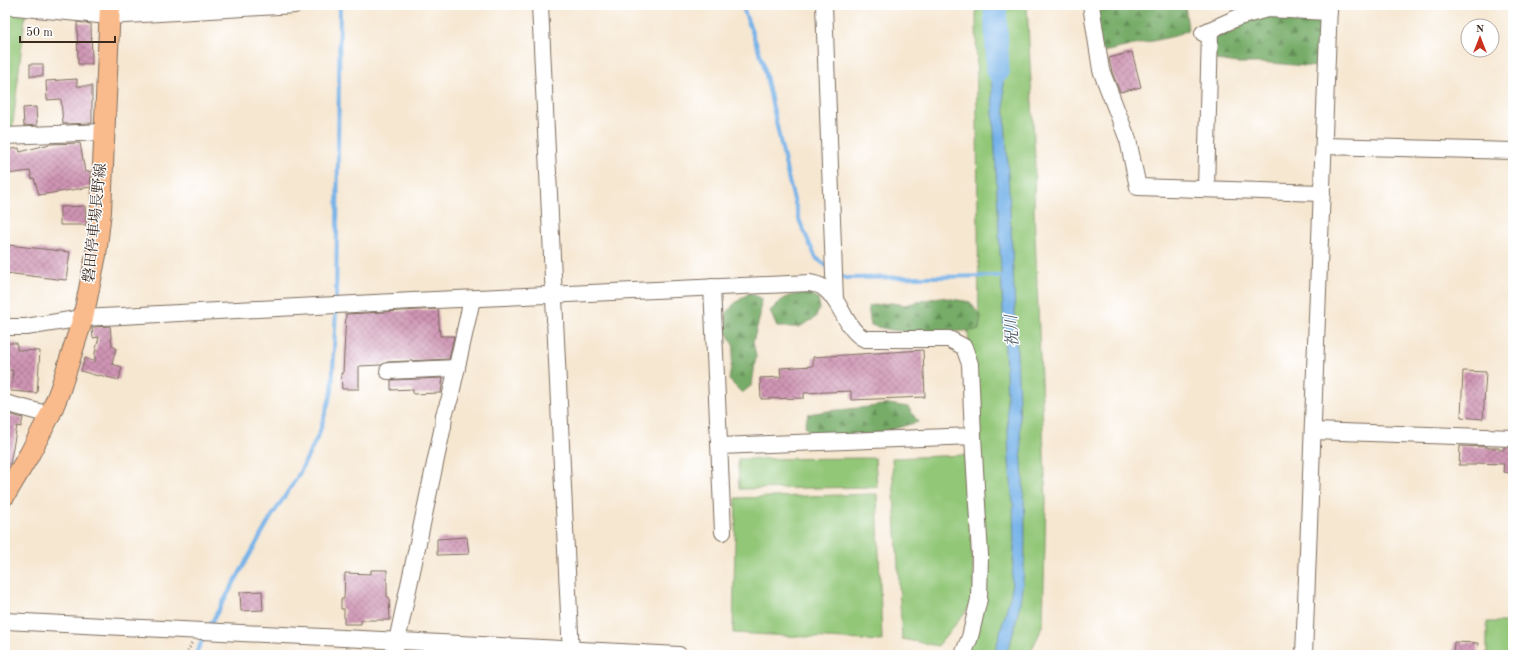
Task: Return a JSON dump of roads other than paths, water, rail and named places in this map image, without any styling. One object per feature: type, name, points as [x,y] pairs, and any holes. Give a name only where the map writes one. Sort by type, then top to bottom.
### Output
[{"type":"main road","name":"磐田停車場長野線","points":[[5,495],[29,455],[50,415],[60,390],[83,318],[96,254],[101,211],[110,10]]},
{"type":"street","points":[[5,6],[110,10],[295,5]]},
{"type":"street","points":[[540,5],[571,653]]},
{"type":"street","points":[[824,5],[835,300]]},
{"type":"street","points":[[1091,5],[1101,70],[1128,140],[1138,187],[1322,193]]},
{"type":"street","points":[[1206,189],[1207,31],[1238,17],[1266,7],[1329,9],[1304,655]]},
{"type":"street","points":[[5,136],[105,132]]},
{"type":"street","points":[[1324,146],[1513,151]]},
{"type":"street","points":[[5,328],[26,327],[83,318],[554,294],[810,283],[824,287],[835,300],[858,336],[865,339],[949,339],[964,347],[970,364],[980,555],[979,599],[970,637],[963,655]]},
{"type":"street","points":[[712,287],[724,532]]},
{"type":"street","points":[[395,648],[443,426],[444,415],[450,398],[472,299]]},
{"type":"street","points":[[388,371],[456,368]]},
{"type":"street","points":[[5,403],[50,415]]},
{"type":"street","points":[[1313,431],[1513,438]]},
{"type":"street","points":[[720,446],[974,436]]},
{"type":"street","points":[[5,621],[274,633],[395,648],[679,655]]},
{"type":"water","points":[[989,32],[1001,44],[1025,511],[1024,568],[1021,597],[1015,626],[1006,655],[994,655],[1011,593],[1014,547]]},
{"type":"waterway","points":[[336,301],[340,5]]},
{"type":"waterway","points":[[742,5],[763,62],[789,181],[800,222],[816,258],[830,268]]},
{"type":"waterway","name":"祝川","points":[[995,5],[998,71]]},
{"type":"waterway","points":[[838,275],[844,278],[1004,276]]},
{"type":"waterway","points":[[209,627],[270,519],[298,476],[319,434],[332,391],[336,309]]},
{"type":"waterway","points":[[195,655],[205,635]]}]
